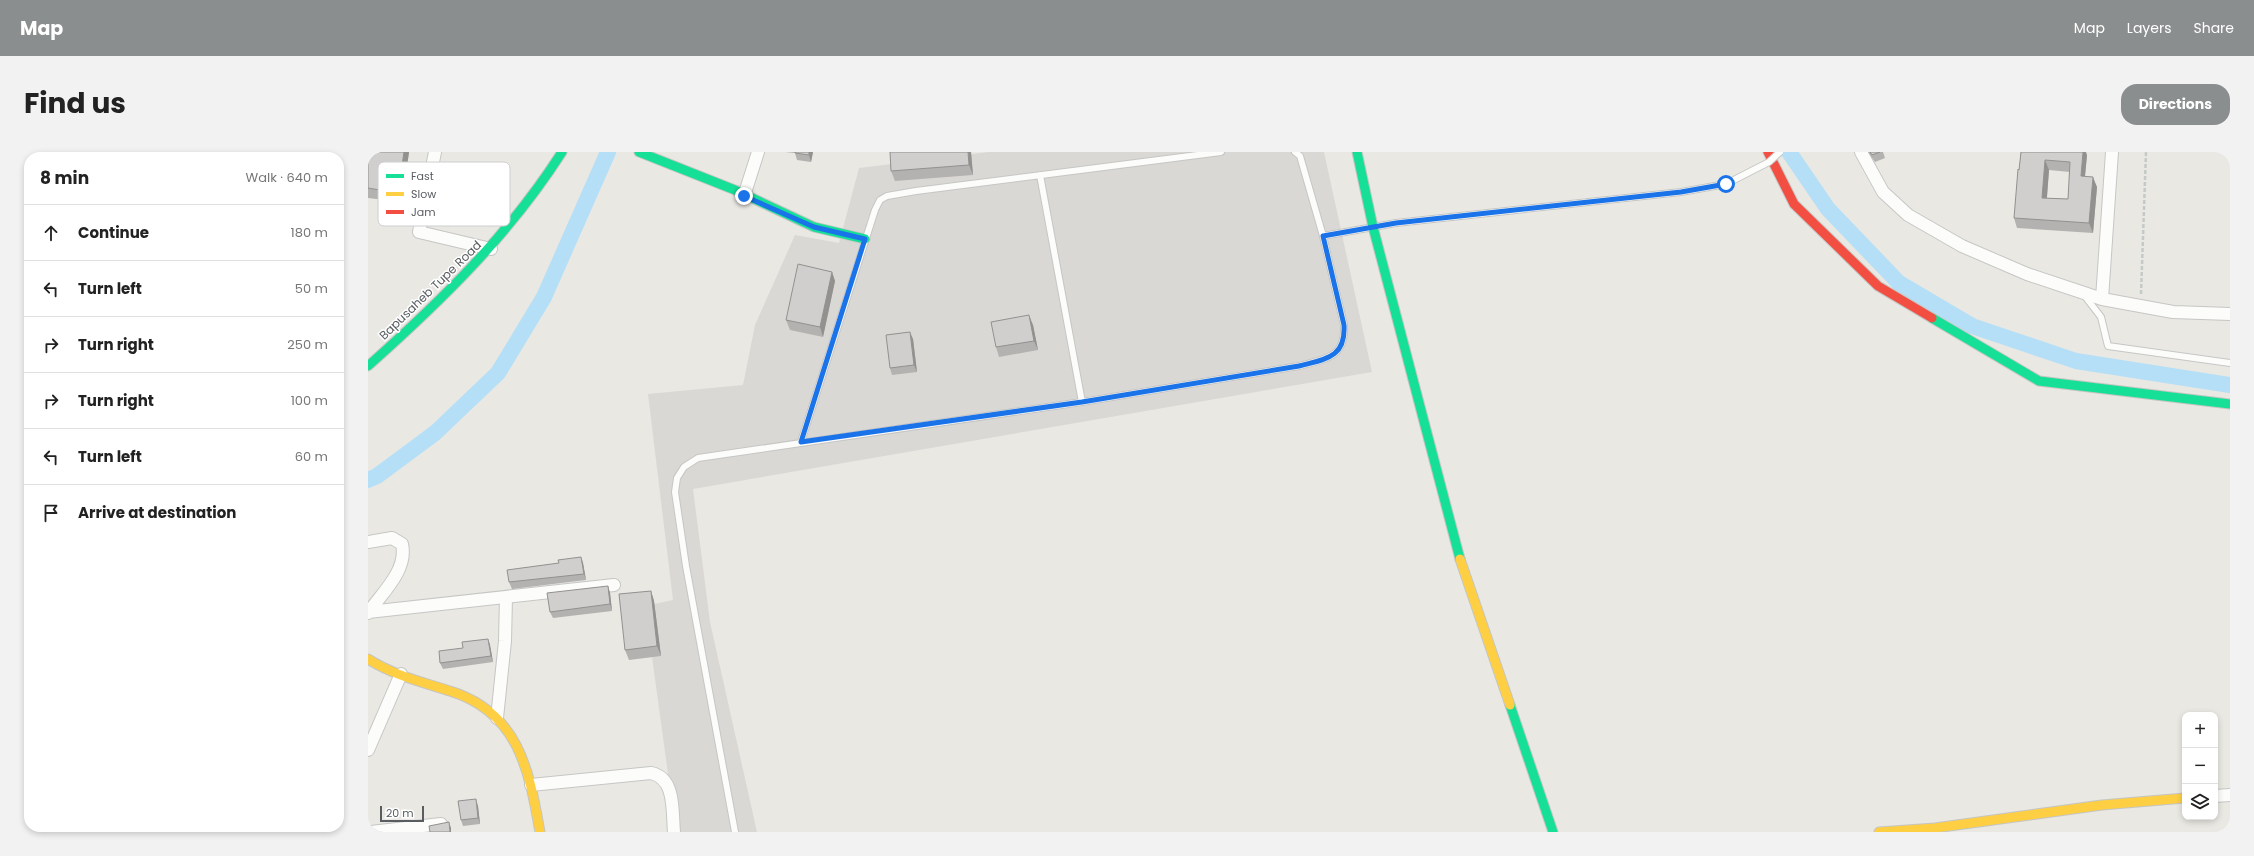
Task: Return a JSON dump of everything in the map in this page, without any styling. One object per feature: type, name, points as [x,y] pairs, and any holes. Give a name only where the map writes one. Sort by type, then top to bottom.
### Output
[{"type":"street","points":[[433,162],[435,152]]},
{"type":"street","name":"Bapusaheb Tupe Road","points":[[510,224],[546,180],[562,152]]},
{"type":"street","points":[[639,152],[814,227],[865,239]]},
{"type":"street","points":[[744,196],[758,152]]},
{"type":"street","points":[[1357,152],[1373,226],[1459,555],[1553,832]]},
{"type":"street","points":[[1768,152],[1794,204],[1878,286],[2039,381],[2230,404]]},
{"type":"street","points":[[1861,152],[1883,192],[1908,215],[1962,246],[2027,274],[2102,299],[2173,312],[2230,314]]},
{"type":"street","points":[[2102,299],[2112,152]]},
{"type":"street","points":[[421,226],[420,232],[490,249]]},
{"type":"street","name":"Bapusaheb Tupe Road","points":[[368,366],[429,311],[490,249],[509,226]]},
{"type":"street","points":[[368,542],[392,538],[402,544],[404,554],[401,567],[368,612]]},
{"type":"street","points":[[368,612],[614,585]]},
{"type":"street","points":[[497,718],[505,641],[506,597]]},
{"type":"street","points":[[368,659],[380,668],[448,690],[483,705],[497,718],[520,748],[531,785],[540,832]]},
{"type":"street","points":[[368,750],[401,674]]},
{"type":"street","points":[[531,785],[651,773],[659,775],[669,788],[674,832]]},
{"type":"street","points":[[2218,796],[2230,795]]},
{"type":"street","points":[[1879,832],[1935,828],[2102,805],[2182,798]]},
{"type":"street","points":[[371,832],[441,824]]},
{"type":"lane","points":[[801,442],[865,239],[880,200],[887,196],[1221,152]]},
{"type":"lane","points":[[735,832],[686,566],[675,492],[677,478],[684,467],[698,458],[1082,402],[1299,366],[1330,358],[1339,351],[1345,338],[1344,325],[1323,236],[1300,156],[1295,152]]},
{"type":"lane","points":[[1323,236],[1396,223],[1704,188],[1726,184],[1769,162],[1780,152]]},
{"type":"lane","points":[[1040,175],[1082,402]]},
{"type":"lane","points":[[2082,292],[2101,317],[2108,346],[2230,363]]},
{"type":"path","points":[[2141,306],[2146,152]]},
{"type":"shaded area","points":[[989,152],[1324,152],[1372,372],[693,489],[710,622],[757,832],[676,832],[645,606],[673,600],[648,394],[743,385],[755,325],[795,235],[839,243],[859,168]]},
{"type":"building","points":[[368,152],[404,152],[403,162],[378,162],[378,190],[368,188]]},
{"type":"building","points":[[809,152],[809,155],[795,153]]},
{"type":"building","points":[[890,152],[968,152],[969,165],[891,171]]},
{"type":"building","points":[[1870,152],[1880,152],[1872,155]]},
{"type":"building","points":[[2021,152],[2083,152],[2081,176],[2093,177],[2089,223],[2014,218],[2018,169],[2019,170]],"holes":[[[2045,160],[2070,162],[2068,199],[2042,198]]]},
{"type":"building","points":[[798,264],[832,272],[820,327],[786,320]]},
{"type":"building","points":[[1029,315],[1034,341],[996,347],[991,322]]},
{"type":"building","points":[[910,332],[914,365],[890,368],[886,335]]},
{"type":"building","points":[[581,557],[584,574],[509,582],[507,570],[559,563],[558,560]]},
{"type":"building","points":[[608,586],[610,604],[550,612],[547,593]]},
{"type":"building","points":[[651,591],[657,646],[625,650],[619,594]]},
{"type":"building","points":[[488,639],[491,656],[440,663],[439,651],[463,648],[462,642]]},
{"type":"building","points":[[476,799],[478,818],[461,820],[458,801]]},
{"type":"building","points":[[449,822],[450,832],[430,832],[429,826]]},
{"type":"waterway","points":[[368,480],[377,476],[435,433],[498,373],[544,297],[608,152]]},
{"type":"waterway","points":[[1789,152],[1828,209],[1899,283],[1972,326],[2076,361],[2230,385]]},
{"type":"traffic: fast","points":[[510,223],[562,152]]},
{"type":"traffic: fast","points":[[639,152],[735,190],[814,227],[865,239]]},
{"type":"traffic: fast","points":[[1357,152],[1373,227],[1460,559]]},
{"type":"traffic: fast","points":[[368,366],[447,292],[508,226]]},
{"type":"traffic: fast","points":[[1932,318],[2039,381],[2230,404]]},
{"type":"traffic: fast","points":[[1510,705],[1553,832]]},
{"type":"traffic: slow","points":[[1460,559],[1510,705]]},
{"type":"traffic: slow","points":[[368,659],[398,674],[450,691],[473,701],[491,713],[505,728],[525,765],[531,786],[540,832]]},
{"type":"traffic: slow","points":[[1879,832],[1935,828],[2102,805],[2182,798]]},
{"type":"traffic: jam","points":[[1768,152],[1794,204],[1878,286],[1932,318]]},
{"type":"route","points":[[744,196],[814,227],[865,239],[801,442],[1082,402],[1299,366],[1330,358],[1339,351],[1345,338],[1344,325],[1323,236],[1396,223],[1681,192],[1726,184]]}]
